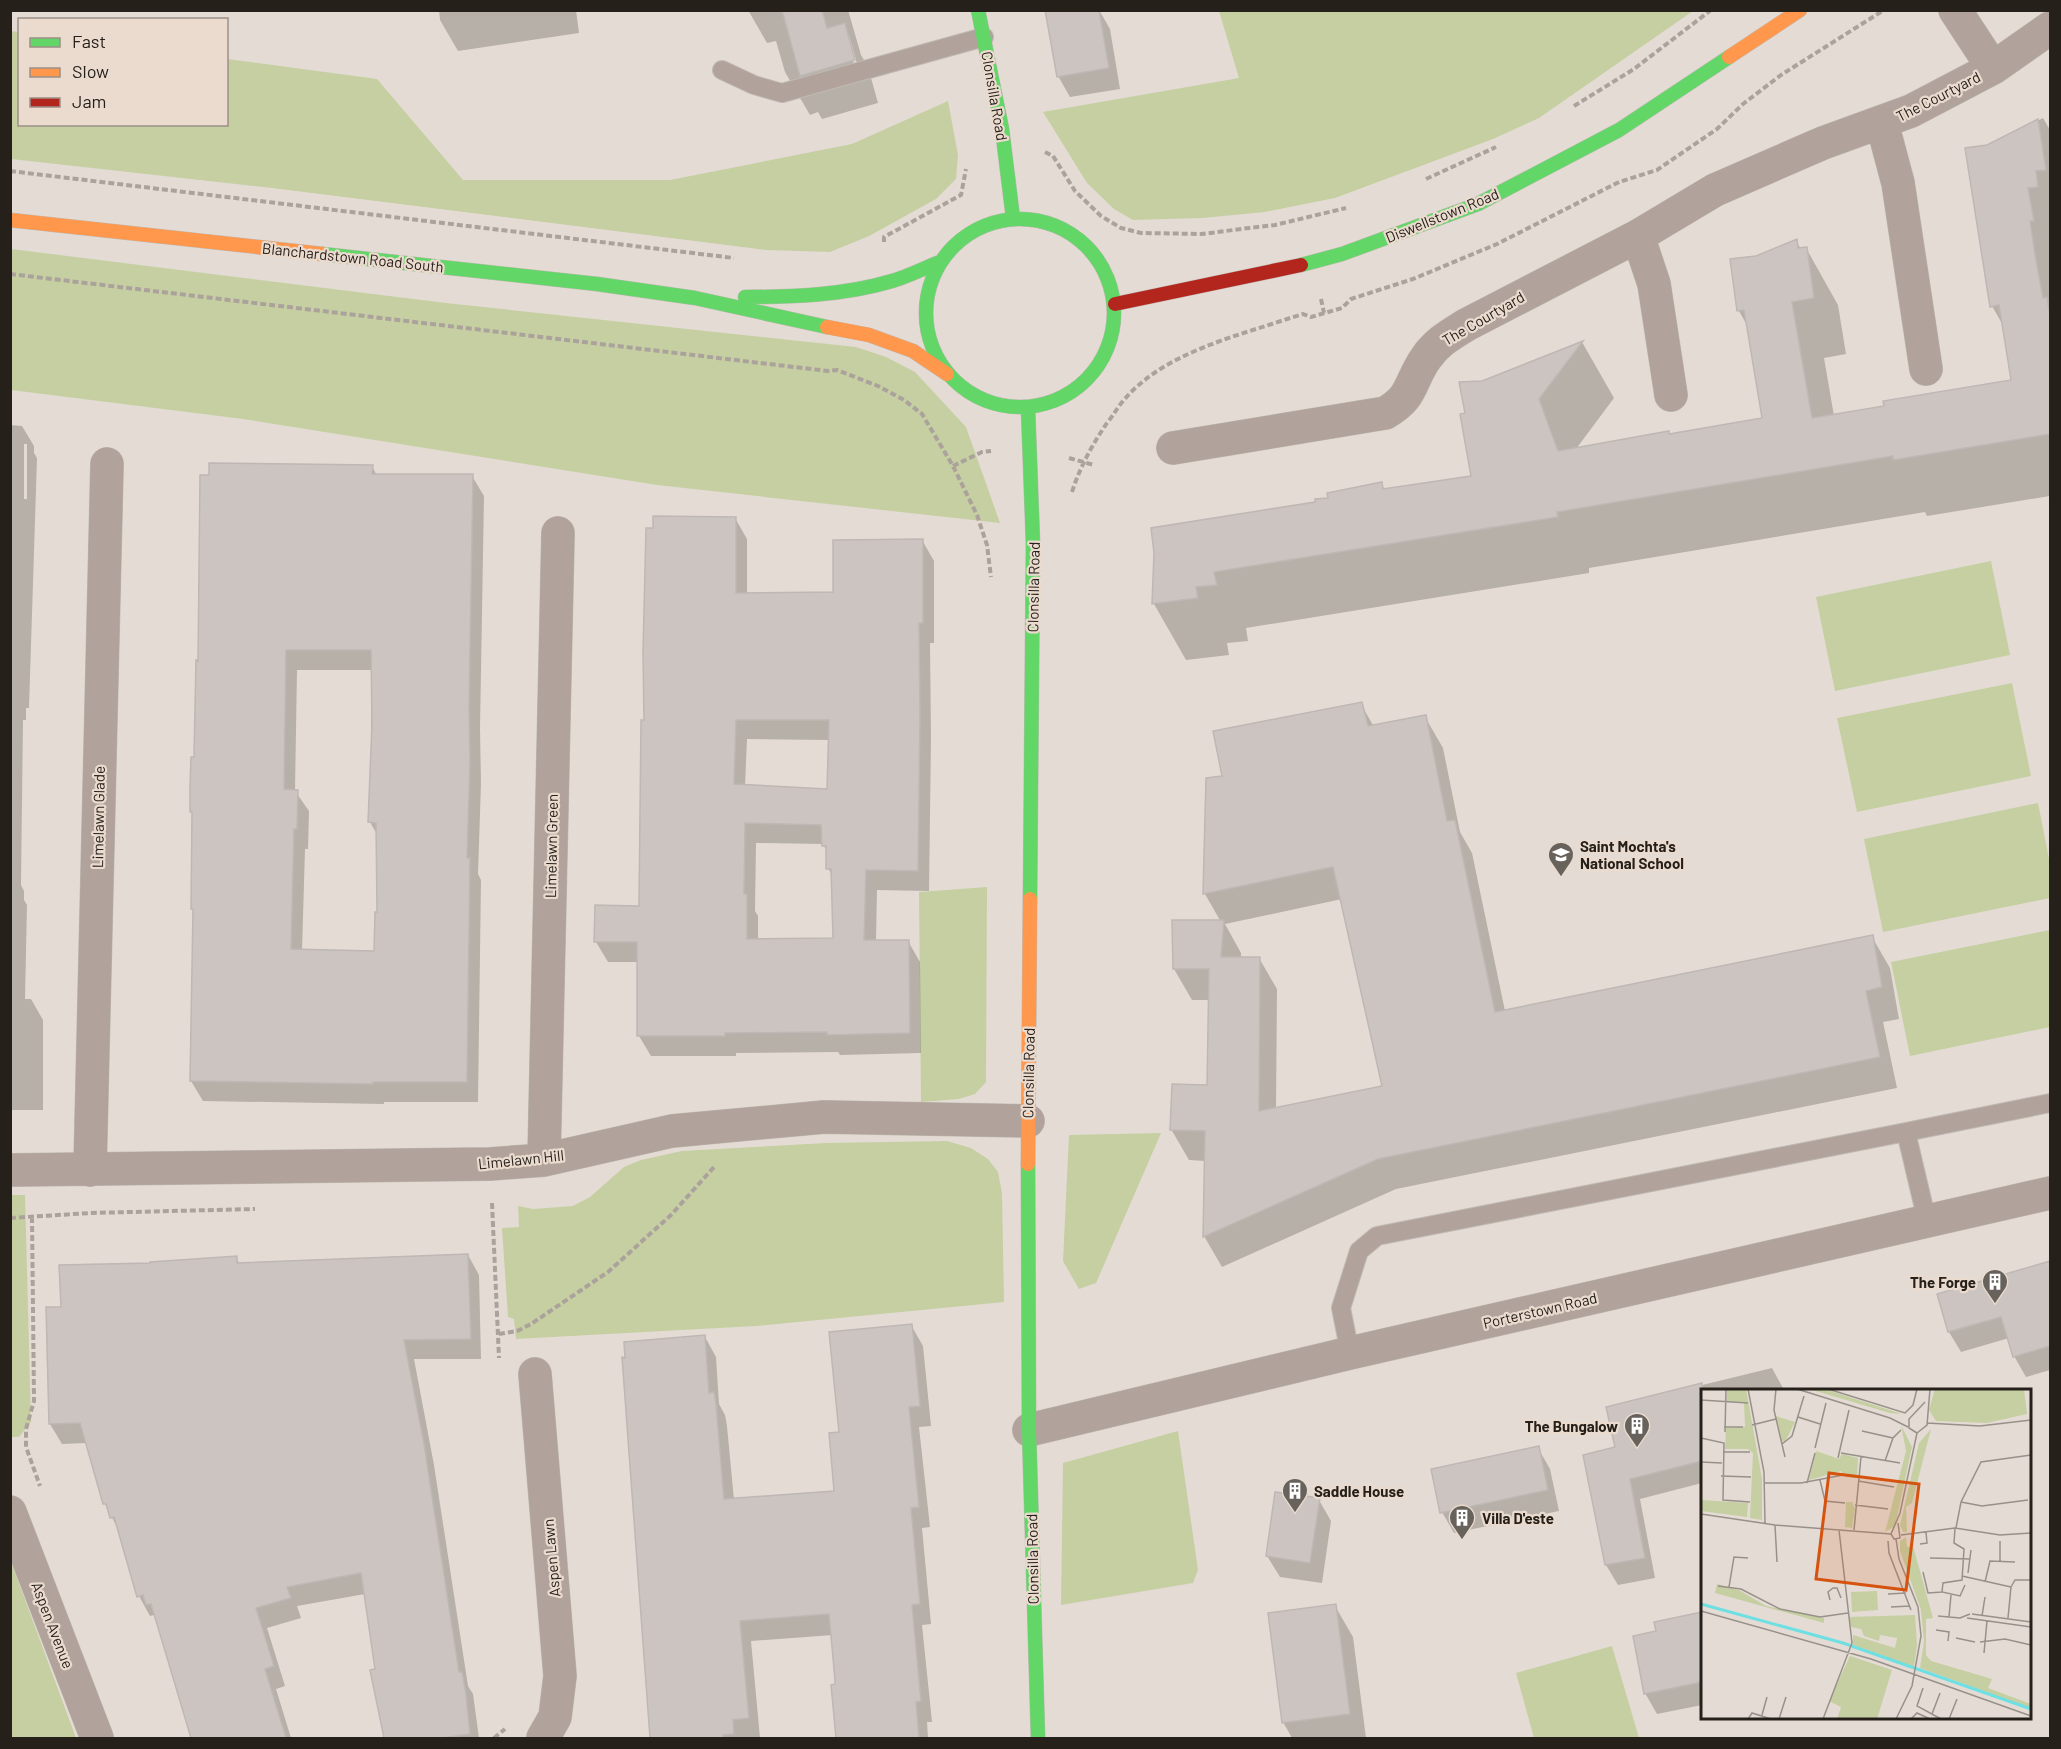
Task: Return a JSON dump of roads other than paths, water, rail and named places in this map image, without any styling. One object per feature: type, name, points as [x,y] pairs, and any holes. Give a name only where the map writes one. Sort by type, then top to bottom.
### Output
[{"type":"main road","name":"Clonsilla Road","points":[[978,10],[1002,129],[1013,218]]},
{"type":"main road","name":"Diswellstown Road","points":[[1114,304],[1313,262],[1342,254],[1478,204],[1619,130],[1800,10]]},
{"type":"main road","points":[[1013,218],[1042,220],[1069,231],[1092,250],[1107,276],[1114,304],[1112,334],[1102,362],[1082,384],[1057,400],[1028,408],[998,405],[979,398],[970,394],[947,374],[932,348],[925,318],[928,289],[940,262],[959,240],[984,225],[1013,218]]},
{"type":"main road","name":"Blanchardstown Road South","points":[[10,220],[585,283],[695,298],[869,335],[913,351],[947,374]]},
{"type":"main road","name":"Blanchardstown Road South","points":[[695,298],[789,297],[852,290],[893,281],[940,262]]},
{"type":"main road","name":"Clonsilla Road","points":[[1028,408],[1033,555],[1028,1121],[1029,1430],[1038,1738]]},
{"type":"street","name":"The Courtyard","points":[[1955,10],[1993,68]]},
{"type":"street","name":"The Courtyard","points":[[1173,448],[1385,413],[1408,396],[1415,375],[1441,340],[1516,298],[1638,236],[1715,190],[1823,143],[1911,111],[1993,68],[2050,28]]},
{"type":"street","name":"The Courtyard","points":[[1882,123],[1898,183],[1926,369]]},
{"type":"street","points":[[1638,236],[1654,284],[1671,395]]},
{"type":"street","name":"Limelawn Glade","points":[[90,1170],[107,465]]},
{"type":"street","name":"Limelawn Green","points":[[544,1160],[558,533]]},
{"type":"street","name":"Limelawn Hill","points":[[10,1170],[419,1166],[544,1160],[672,1131],[824,1117],[1028,1121]]},
{"type":"street","name":"Porterstown Road","points":[[1029,1430],[1350,1353],[2050,1193]]},
{"type":"street","name":"Aspen Lawn","points":[[535,1374],[560,1676],[555,1717],[543,1738]]},
{"type":"street","name":"Aspen Avenue","points":[[10,1512],[97,1738]]},
{"type":"lane","points":[[722,70],[754,85],[782,93],[984,37]]},
{"type":"lane","points":[[1350,1353],[1341,1308],[1359,1251],[1377,1236],[2050,1102]]},
{"type":"lane","points":[[1906,1132],[1927,1221]]},
{"type":"place","name":"Saint Mochta's National School","points":[[1561,878]]},
{"type":"place","name":"The Forge","points":[[1995,1305]]},
{"type":"place","name":"The Bungalow","points":[[1637,1449]]},
{"type":"place","name":"Saddle House","points":[[1295,1514]]},
{"type":"place","name":"Villa D'este","points":[[1462,1541]]}]
